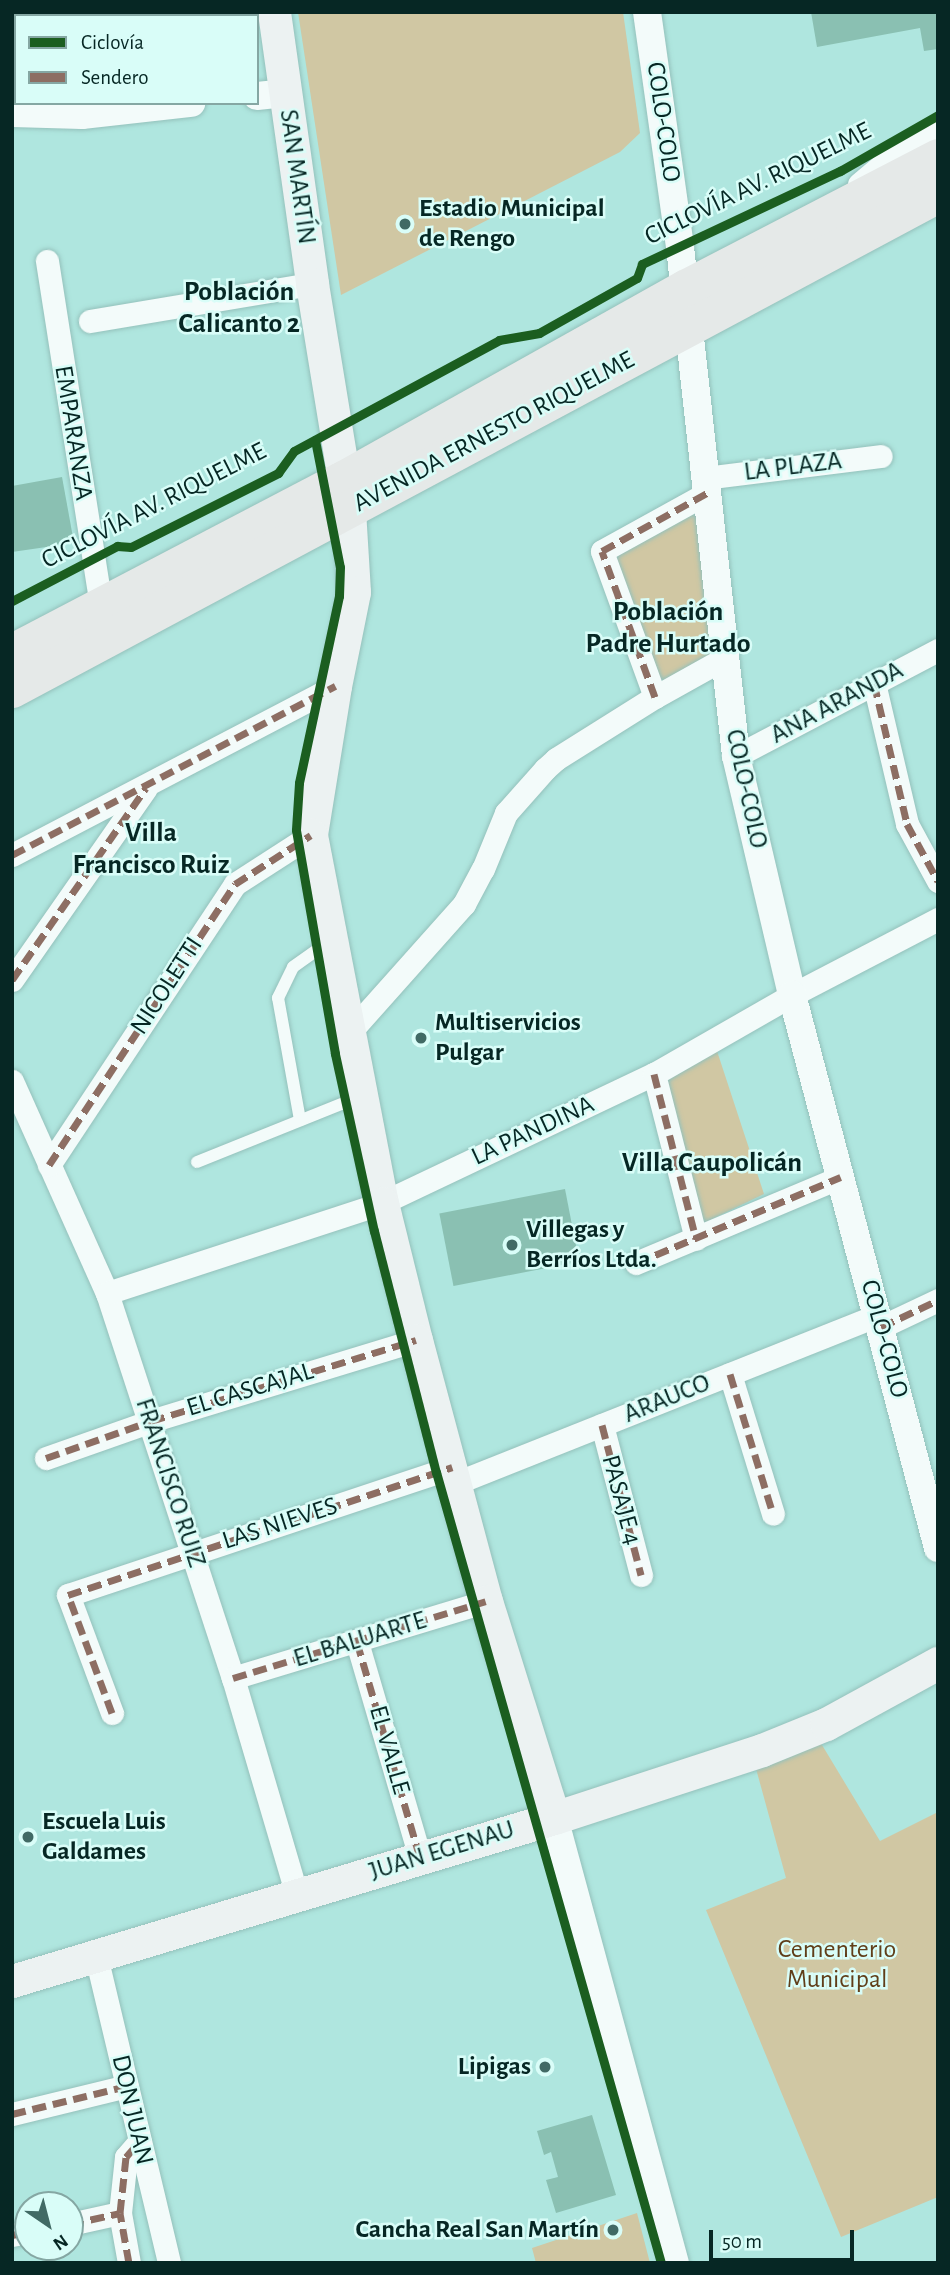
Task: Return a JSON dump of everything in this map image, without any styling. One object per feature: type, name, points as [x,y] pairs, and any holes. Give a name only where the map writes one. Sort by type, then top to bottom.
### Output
[{"type":"main road","name":"SAN MARTÍN","points":[[274,12],[271,94],[312,284],[346,495],[354,592],[335,686],[311,835],[382,1203],[486,1601],[554,1818]]},
{"type":"main road","name":"AVENIDA ERNESTO RIQUELME","points":[[12,689],[346,495],[685,288],[938,156]]},
{"type":"main road","name":"AVENIDA ERNESTO RIQUELME","points":[[12,652],[101,606],[346,495],[689,326],[938,194]]},
{"type":"main road","name":"JUAN EGENAU","points":[[12,1981],[554,1818],[762,1750],[826,1724],[938,1663]]},
{"type":"street","name":"COLO-COLO","points":[[647,12],[685,288],[723,659],[736,756],[792,995],[938,1548]]},
{"type":"street","points":[[12,113],[82,115],[173,105]]},
{"type":"street","points":[[803,228],[882,166],[938,132]]},
{"type":"street","points":[[854,239],[938,217]]},
{"type":"street","name":"EMPARANZA","points":[[47,261],[101,606]]},
{"type":"street","points":[[90,321],[312,284]]},
{"type":"street","name":"LA PLAZA","points":[[655,697],[601,551],[706,486],[881,456]]},
{"type":"street","name":"ANA ARANDA","points":[[736,756],[938,650]]},
{"type":"street","points":[[349,1033],[464,904],[506,813],[545,769],[556,759],[655,697],[723,659]]},
{"type":"street","points":[[874,683],[907,824],[938,881]]},
{"type":"street","points":[[12,855],[335,686]]},
{"type":"street","points":[[12,980],[148,785]]},
{"type":"street","name":"NICOLETTI","points":[[49,1165],[234,884],[311,835]]},
{"type":"street","name":"LA PANDINA","points":[[107,1293],[382,1203],[654,1074],[792,995],[938,919]]},
{"type":"street","points":[[654,1074],[696,1238]]},
{"type":"street","name":"FRANCISCO RUIZ","points":[[12,1081],[107,1293],[233,1678],[297,1895]]},
{"type":"street","points":[[636,1263],[841,1177]]},
{"type":"street","name":"ARAUCO","points":[[454,1475],[601,1425],[730,1374],[938,1300]]},
{"type":"street","name":"EL CASCAJAL","points":[[46,1458],[151,1421],[416,1340]]},
{"type":"street","points":[[730,1374],[773,1514]]},
{"type":"street","name":"PASAJE 4","points":[[601,1425],[641,1575]]},
{"type":"street","name":"LAS NIEVES","points":[[112,1713],[68,1595],[192,1553],[454,1475]]},
{"type":"street","name":"EL BALUARTE","points":[[233,1678],[486,1601]]},
{"type":"street","name":"EL VALLE","points":[[357,1642],[420,1857]]},
{"type":"street","name":"SAN MARTÍN","points":[[554,1818],[676,2263]]},
{"type":"street","name":"DON JUAN","points":[[96,1956],[169,2263]]},
{"type":"street","points":[[12,2114],[127,2086]]},
{"type":"street","points":[[129,2263],[120,2213],[126,2157],[140,2141]]},
{"type":"street","points":[[84,2221],[120,2213]]},
{"type":"lane","points":[[300,1120],[278,998],[293,967],[331,940]]},
{"type":"lane","points":[[197,1162],[362,1096]]},
{"type":"green space","name":"Estadio Municipal de Rengo","points":[[298,12],[623,12],[640,133],[620,152],[341,295]]},
{"type":"green space","points":[[720,489],[723,654],[660,691],[609,553]]},
{"type":"green space","points":[[717,1051],[764,1194],[704,1223],[663,1081]]},
{"type":"green space","name":"Cementerio Municipal","points":[[819,1740],[880,1841],[938,1812],[938,2197],[841,2237],[706,1910],[786,1878],[755,1765]]},
{"type":"green space","name":"Cancha Real San Martín","points":[[637,2213],[650,2263],[536,2263],[532,2248]]},
{"type":"building","points":[[811,12],[938,12],[938,49],[924,51],[920,28],[817,47]]},
{"type":"building","points":[[62,477],[74,543],[12,552],[12,486]]},
{"type":"building","name":"Villegas y Berríos Ltda.","points":[[565,1189],[579,1262],[453,1286],[439,1213]]},
{"type":"building","points":[[592,2115],[616,2195],[556,2213],[546,2180],[558,2177],[551,2152],[544,2155],[537,2131]]},
{"type":"marked path","points":[[655,697],[602,551],[707,493]]},
{"type":"marked path","points":[[874,683],[907,824],[938,881]]},
{"type":"marked path","points":[[12,855],[335,686]]},
{"type":"marked path","points":[[12,980],[146,788]]},
{"type":"marked path","points":[[49,1165],[235,884],[311,835]]},
{"type":"marked path","points":[[654,1074],[696,1239]]},
{"type":"marked path","points":[[636,1263],[841,1177]]},
{"type":"marked path","points":[[881,1327],[938,1300]]},
{"type":"marked path","points":[[46,1458],[151,1421],[416,1340]]},
{"type":"marked path","points":[[730,1374],[773,1514]]},
{"type":"marked path","points":[[602,1425],[641,1575]]},
{"type":"marked path","points":[[112,1713],[68,1595],[452,1467]]},
{"type":"marked path","points":[[233,1678],[486,1601]]},
{"type":"marked path","points":[[357,1642],[420,1857]]},
{"type":"marked path","points":[[12,2114],[127,2086]]},
{"type":"marked path","points":[[129,2263],[120,2213],[126,2157],[140,2141]]},
{"type":"marked path","points":[[84,2221],[120,2213]]},
{"type":"cycle path","name":"CICLOVÍA AV. RIQUELME","points":[[12,601],[117,546],[131,547],[278,473],[294,451],[499,340],[539,333],[637,278],[642,264],[840,171],[938,115]]},
{"type":"cycle path","points":[[315,440],[340,567],[339,596],[299,783],[296,830],[335,1054],[374,1231],[436,1472],[661,2263]]},
{"type":"place","name":"Estadio Municipal de Rengo","points":[[405,224]]},
{"type":"place","name":"Multiservicios Pulgar","points":[[421,1038]]},
{"type":"place","name":"Villegas y Berríos Ltda.","points":[[512,1245]]},
{"type":"place","name":"Escuela Luis Galdames","points":[[28,1837]]},
{"type":"place","name":"Lipigas","points":[[545,2067]]},
{"type":"place","name":"Cancha Real San Martín","points":[[613,2230]]},
{"type":"district","name":"Población Calicanto 2","points":[[239,308]]},
{"type":"district","name":"Población Padre Hurtado","points":[[668,628]]},
{"type":"district","name":"Villa Francisco Ruiz","points":[[151,849]]},
{"type":"district","name":"Villa Caupolicán","points":[[712,1163]]}]
